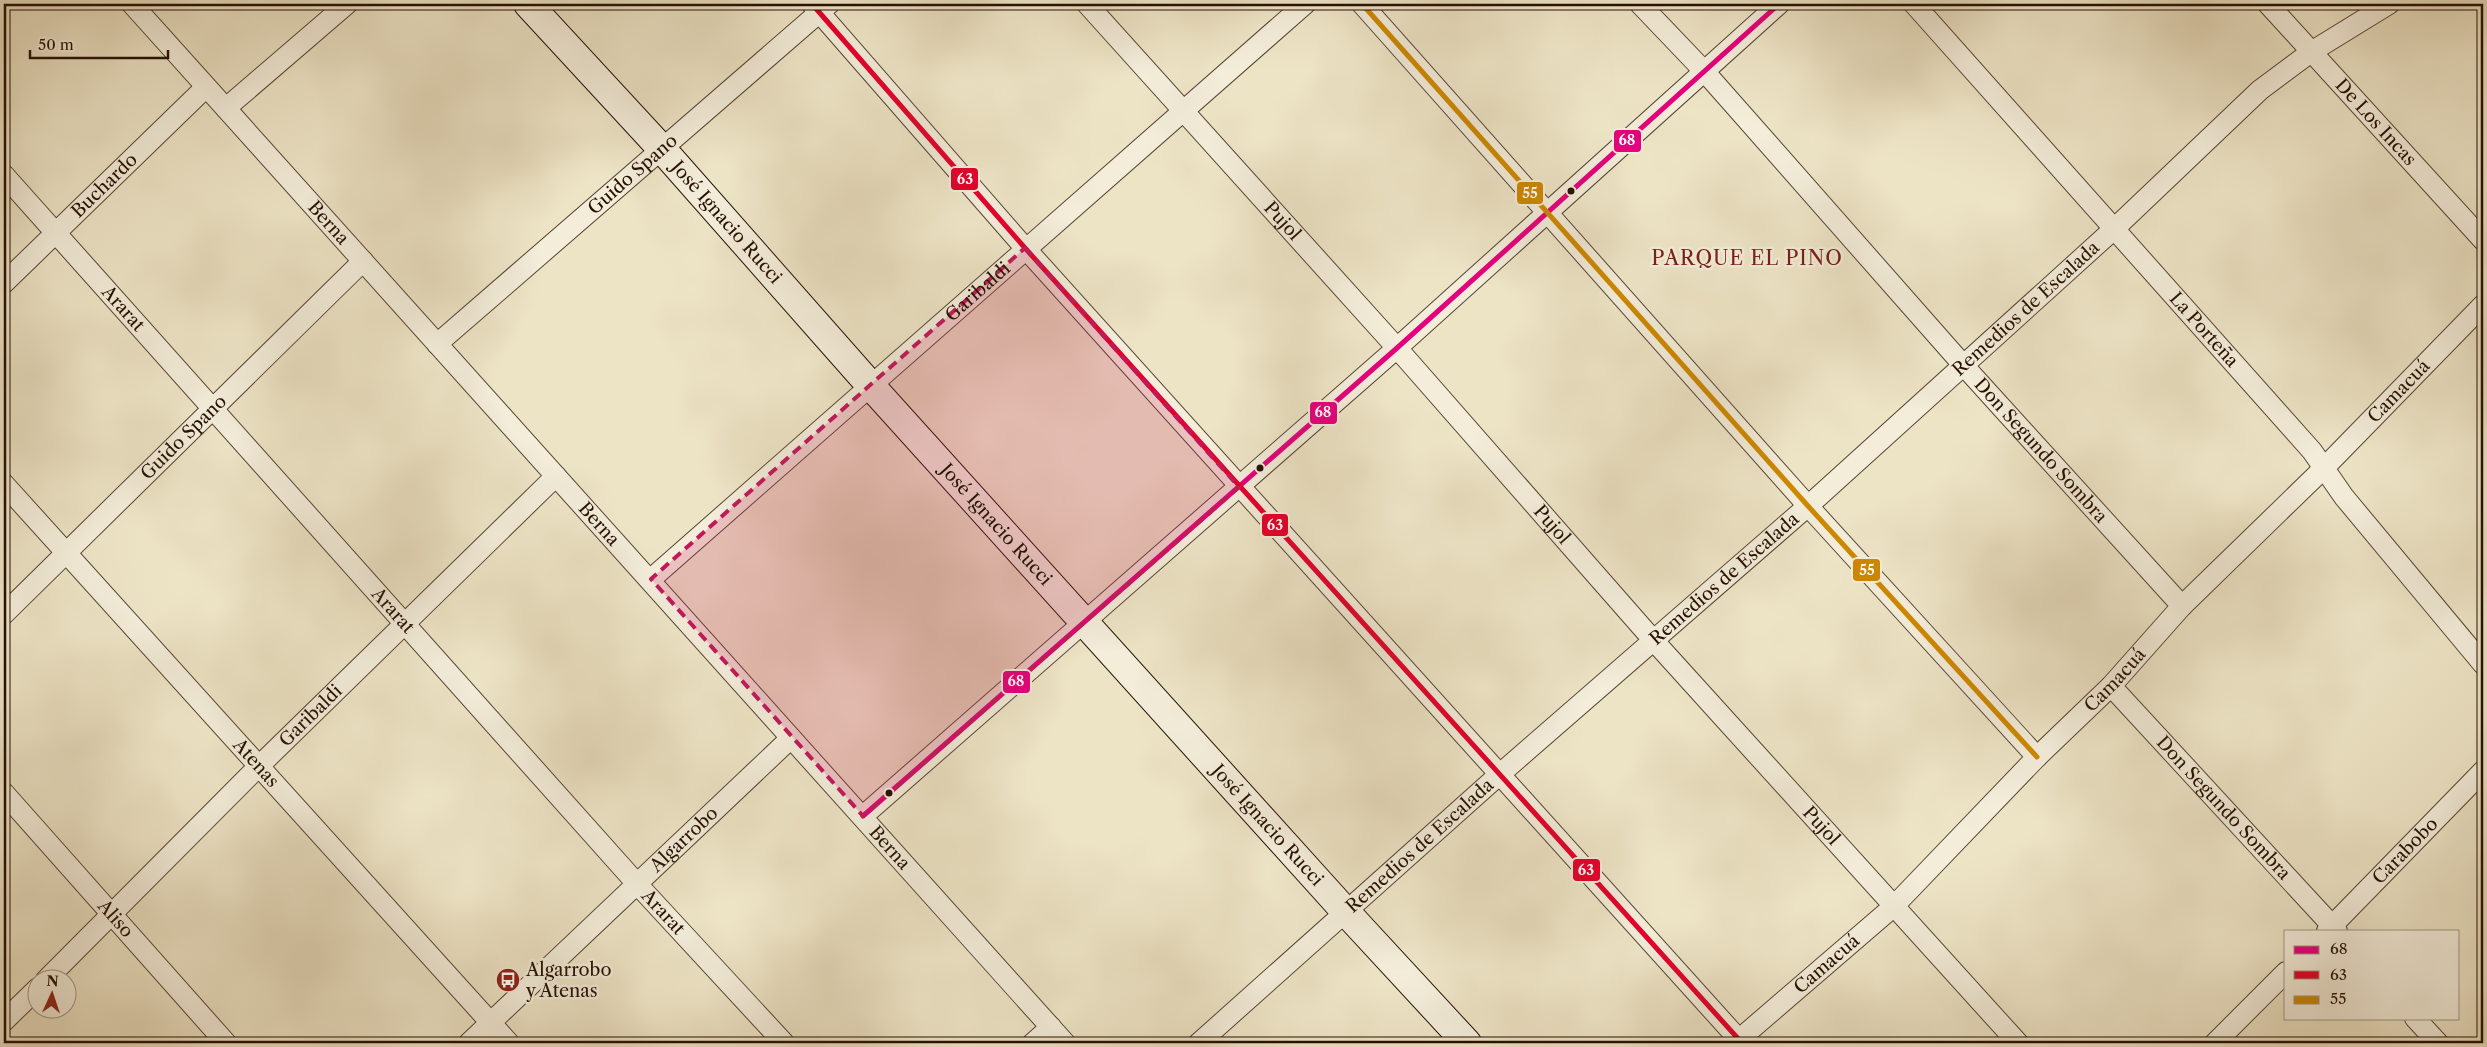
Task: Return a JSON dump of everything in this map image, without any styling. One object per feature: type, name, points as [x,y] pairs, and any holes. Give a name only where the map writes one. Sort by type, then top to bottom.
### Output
[{"type":"street","name":"Berna","points":[[132,4],[556,476],[651,579],[1065,1043]]},
{"type":"street","points":[[226,108],[347,4]]},
{"type":"street","name":"José Ignacio Rucci","points":[[528,4],[661,148],[871,386],[1345,912],[1467,1043]]},
{"type":"street","name":"Pujol","points":[[1087,4],[1397,348],[1654,641],[2018,1043]]},
{"type":"street","name":"Garibaldi","points":[[651,579],[1305,4]]},
{"type":"street","points":[[1362,4],[1808,506],[2037,757]]},
{"type":"street","name":"Don Segundo Sombra","points":[[1640,4],[1704,71],[1964,366],[2182,606]]},
{"type":"street","points":[[863,816],[1397,348],[1779,4]]},
{"type":"street","name":"La Porteña","points":[[1914,4],[2312,451],[2344,497],[2483,664]]},
{"type":"street","name":"De Los Incas","points":[[2268,4],[2483,240]]},
{"type":"street","name":"Remedios de Escalada","points":[[1199,1043],[1500,774],[1808,506],[1964,366],[2114,229],[2260,90],[2311,52],[2389,4]]},
{"type":"street","points":[[820,6],[1026,248],[1239,487],[1500,774],[1738,1042]]},
{"type":"street","name":"Guido Spano","points":[[437,344],[820,6]]},
{"type":"street","name":"Buchardo","points":[[4,283],[206,88]]},
{"type":"street","name":"Ararat","points":[[4,175],[406,622],[638,885],[784,1043]]},
{"type":"street","name":"Guido Spano","points":[[4,614],[212,407],[363,261]]},
{"type":"street","name":"Camacuá","points":[[1738,1042],[1893,907],[2037,757],[2111,686],[2182,606],[2324,468],[2483,305]]},
{"type":"street","name":"Garibaldi","points":[[56,970],[258,767],[556,476]]},
{"type":"street","name":"Atenas","points":[[4,484],[509,1043]]},
{"type":"street","name":"Don Segundo Sombra","points":[[2111,686],[2332,929]]},
{"type":"street","name":"Algarrobo","points":[[470,1043],[791,738]]},
{"type":"street","name":"Carabobo","points":[[2332,929],[2483,771]]},
{"type":"street","name":"Aliso","points":[[4,793],[226,1043]]},
{"type":"street","points":[[2214,1043],[2284,974]]},
{"type":"street","points":[[4,1021],[28,998]]},
{"type":"street","points":[[2417,1020],[2438,1043]]},
{"type":"street","points":[[1033,1043],[1051,1027]]},
{"type":"highlighted area","points":[[1025,248],[1239,487],[863,816],[651,579]]},
{"type":"transit line","name":"63","points":[[812,4],[1025,248],[1742,1043]]},
{"type":"transit line","name":"55","points":[[1362,4],[1808,506],[2037,757]]},
{"type":"transit line","name":"68","points":[[863,816],[1397,348],[1779,4]]},
{"type":"place","name":"Algarrobo y Atenas","points":[[508,980]]},
{"type":"district","name":"PARQUE EL PINO","points":[[1747,258]]}]
